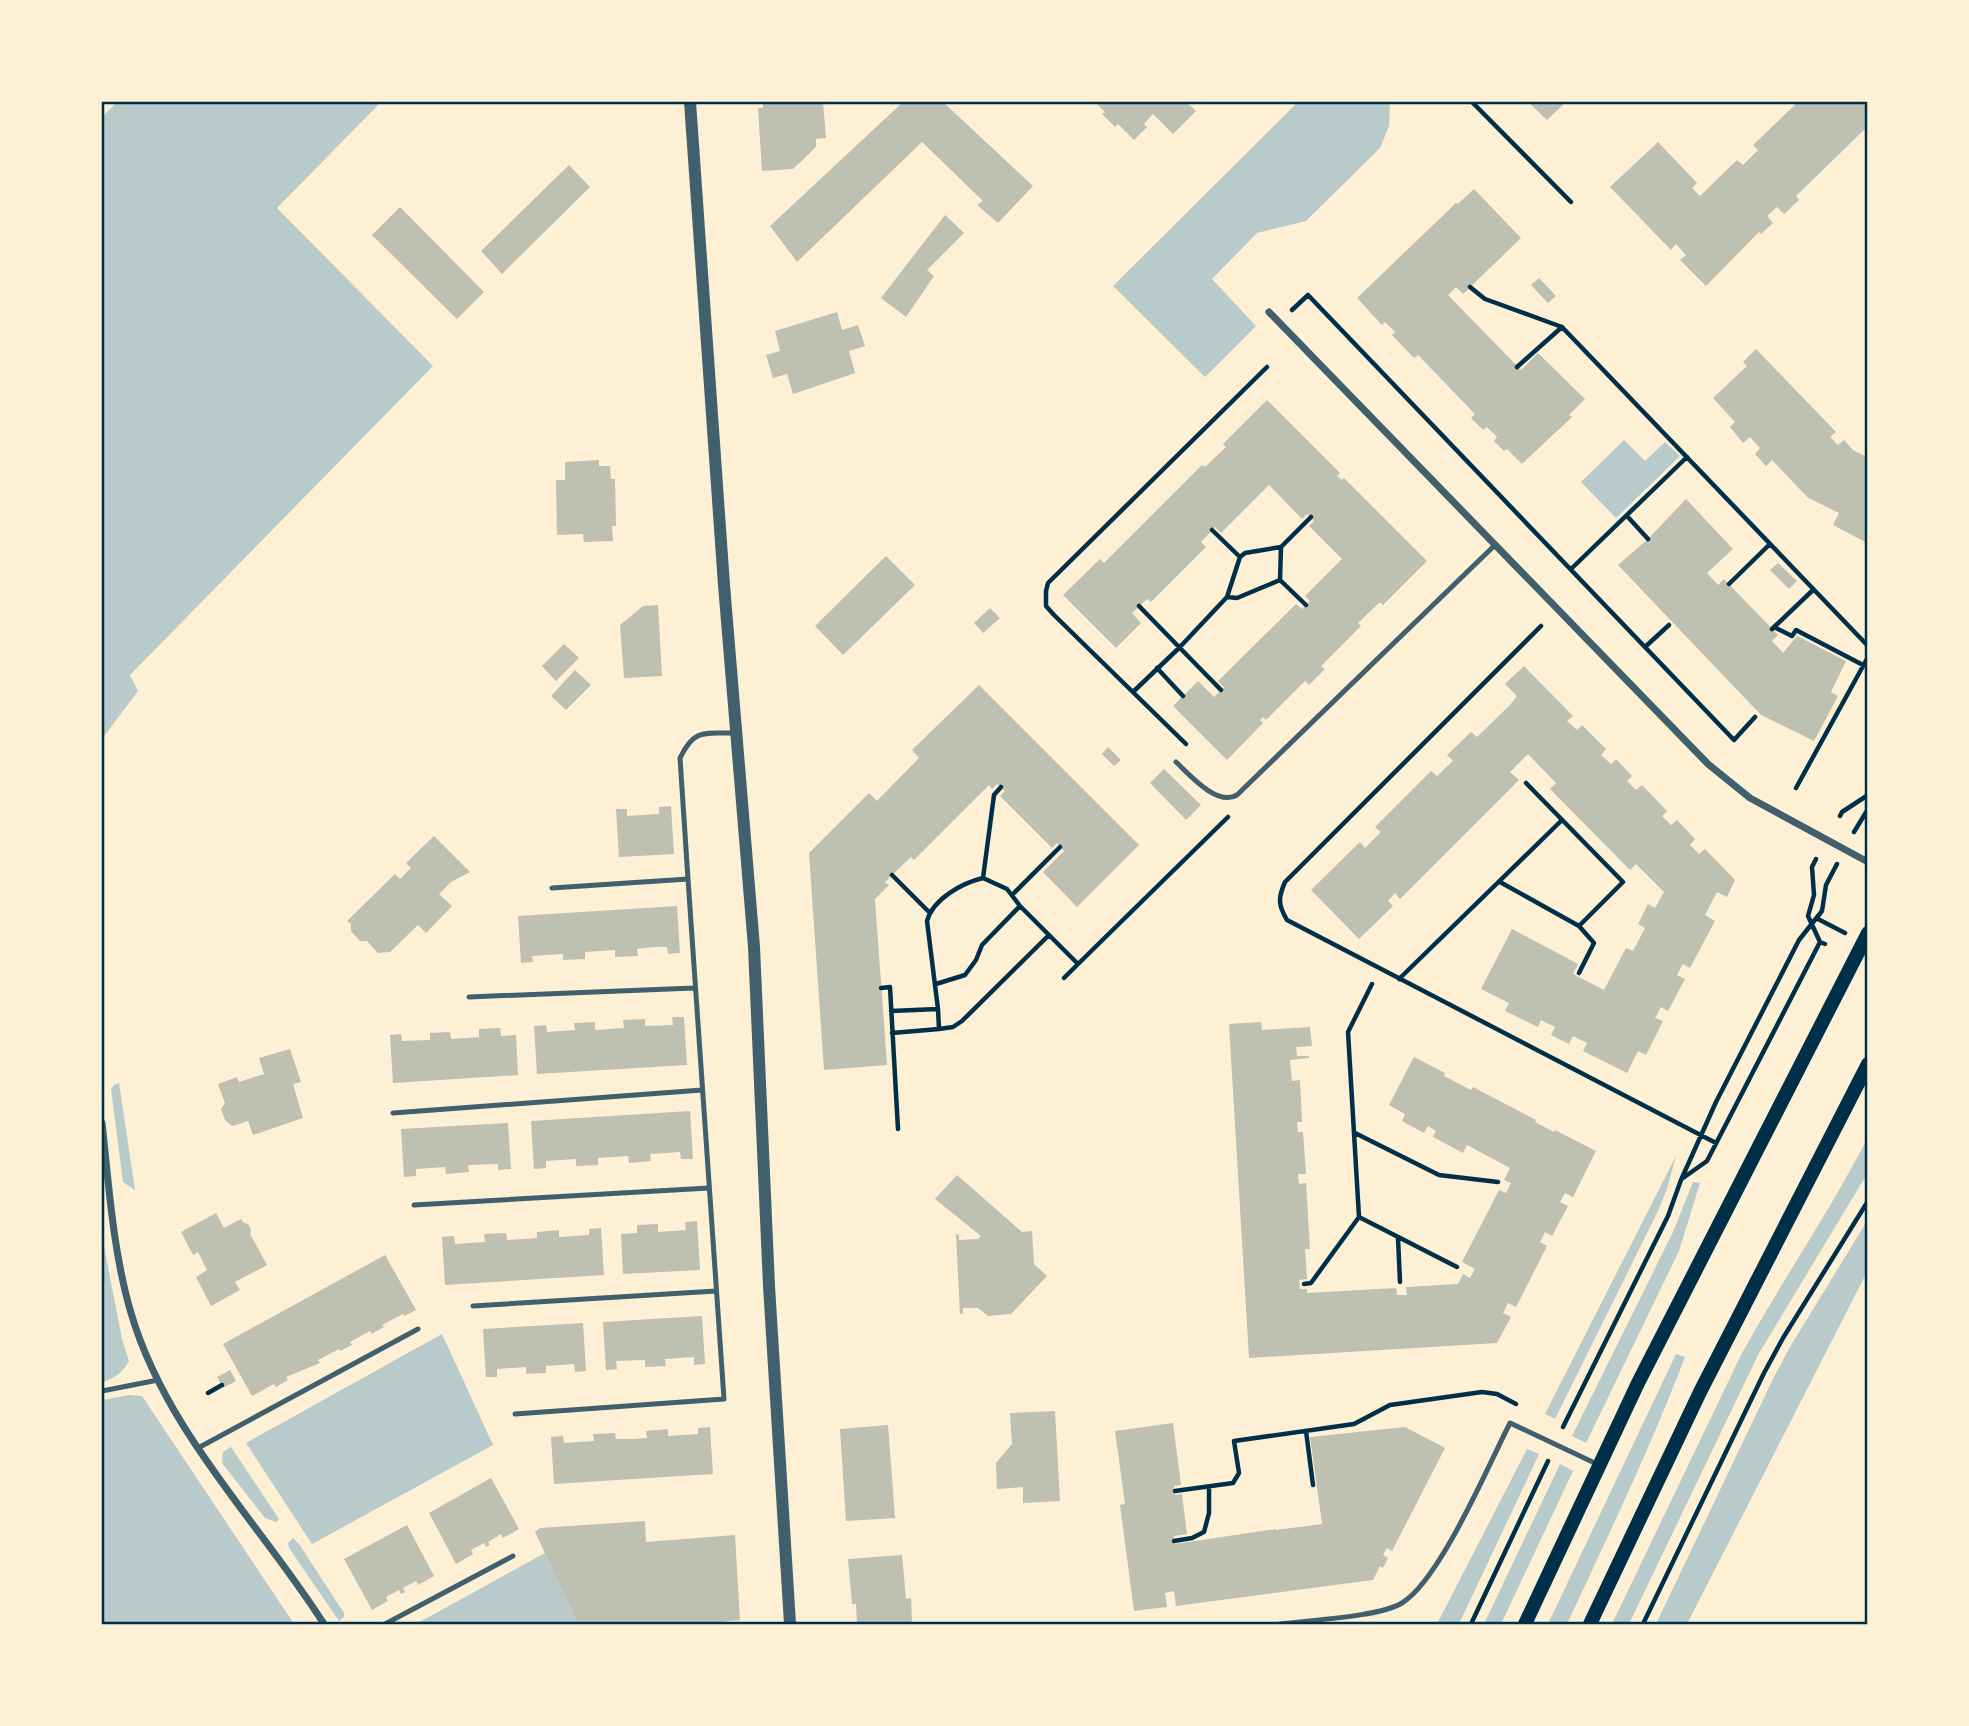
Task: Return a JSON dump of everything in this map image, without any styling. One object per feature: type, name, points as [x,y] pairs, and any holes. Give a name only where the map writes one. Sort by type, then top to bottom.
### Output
[{"type":"main road","points":[[1525,1625],[1638,1383],[1867,933]]},
{"type":"main road","points":[[1590,1625],[1700,1392],[1867,1064]]},
{"type":"street","points":[[690,102],[754,947],[769,1299],[790,1625]]},
{"type":"street","points":[[1269,312],[1708,764],[1750,798],[1867,862]]},
{"type":"street","points":[[102,1123],[121,1270],[131,1313],[158,1380],[230,1496],[293,1577],[324,1625]]},
{"type":"lane","points":[[1176,762],[1206,789],[1224,797],[1232,798],[1237,795],[1495,545]]},
{"type":"lane","points":[[514,1414],[724,1399],[680,758],[687,742],[696,735],[736,733]]},
{"type":"lane","points":[[552,888],[688,879]]},
{"type":"lane","points":[[469,997],[694,988]]},
{"type":"lane","points":[[393,1113],[702,1090]]},
{"type":"lane","points":[[414,1205],[709,1188]]},
{"type":"lane","points":[[473,1306],[716,1290]]},
{"type":"lane","points":[[198,1448],[418,1329]]},
{"type":"lane","points":[[102,1391],[158,1380]]},
{"type":"lane","points":[[1280,1625],[1385,1610],[1403,1602],[1426,1582],[1510,1423],[1599,1465]]},
{"type":"lane","points":[[385,1625],[513,1556]]},
{"type":"path","points":[[1472,102],[1570,202]]},
{"type":"path","points":[[1470,287],[1485,299],[1562,327],[1867,646]]},
{"type":"path","points":[[1279,323],[1308,295],[1734,740],[1755,717]]},
{"type":"path","points":[[1517,367],[1562,327]]},
{"type":"path","points":[[1187,745],[1046,606],[1048,583],[1267,367]]},
{"type":"path","points":[[1572,569],[1687,457]]},
{"type":"path","points":[[1627,516],[1648,538]]},
{"type":"path","points":[[1134,691],[1227,597],[1240,557],[1245,553],[1281,547],[1311,517]]},
{"type":"path","points":[[1212,530],[1240,557]]},
{"type":"path","points":[[1729,584],[1770,544]]},
{"type":"path","points":[[1281,547],[1280,580],[1306,605]]},
{"type":"path","points":[[1227,597],[1237,598],[1280,580]]},
{"type":"path","points":[[1813,590],[1773,628],[1792,636],[1796,630],[1863,665]]},
{"type":"path","points":[[1139,606],[1221,690]]},
{"type":"path","points":[[1644,647],[1669,625]]},
{"type":"path","points":[[1541,626],[1285,882],[1279,906],[1286,920],[1716,1143]]},
{"type":"path","points":[[1796,788],[1867,657]]},
{"type":"path","points":[[1157,668],[1183,696]]},
{"type":"path","points":[[1526,783],[1623,882],[1579,926]]},
{"type":"path","points":[[983,878],[993,795],[1001,787]]},
{"type":"path","points":[[1840,816],[1867,794]]},
{"type":"path","points":[[1859,822],[1867,809]]},
{"type":"path","points":[[1065,978],[1234,811]]},
{"type":"path","points":[[1399,979],[1562,820]]},
{"type":"path","points":[[1012,895],[1060,847]]},
{"type":"path","points":[[1681,1180],[1707,1161],[1822,943],[1808,916],[1814,895],[1812,867],[1816,859]]},
{"type":"path","points":[[892,875],[929,912]]},
{"type":"path","points":[[1471,1625],[1563,1429],[1668,1216],[1700,1135],[1800,940],[1818,919],[1831,876]]},
{"type":"path","points":[[939,1029],[927,921],[929,912],[959,886],[983,878],[1007,889],[1020,906],[1078,964]]},
{"type":"path","points":[[1500,882],[1579,926],[1594,943],[1579,973]]},
{"type":"path","points":[[936,984],[965,975],[976,960],[982,945],[1020,906]]},
{"type":"path","points":[[1818,919],[1833,927]]},
{"type":"path","points":[[892,1033],[953,1027],[1049,935]]},
{"type":"path","points":[[1304,1284],[1311,1283],[1359,1217],[1348,1032],[1372,984]]},
{"type":"path","points":[[881,988],[890,987],[898,1129]]},
{"type":"path","points":[[891,1012],[938,1009]]},
{"type":"path","points":[[1354,1132],[1439,1174],[1498,1182]]},
{"type":"path","points":[[1643,1625],[1764,1373],[1867,1200]]},
{"type":"path","points":[[1359,1217],[1457,1268]]},
{"type":"path","points":[[1398,1238],[1400,1282]]},
{"type":"path","points":[[208,1393],[222,1385]]},
{"type":"path","points":[[1175,1491],[1233,1483],[1238,1478],[1234,1441],[1354,1424],[1390,1405],[1482,1392],[1496,1394],[1519,1406]]},
{"type":"path","points":[[1552,1423],[1563,1429]]},
{"type":"path","points":[[1306,1431],[1313,1485]]},
{"type":"path","points":[[1174,1541],[1192,1538],[1204,1532],[1209,1513],[1209,1487]]},
{"type":"shaded area","points":[[117,102],[381,102],[277,208],[433,366],[130,675],[138,691],[102,739],[102,117]]},
{"type":"shaded area","points":[[1292,102],[1390,102],[1389,126],[1380,148],[1306,221],[1257,233],[1212,279],[1256,326],[1205,377],[1113,286],[1295,105]]},
{"type":"shaded area","points":[[1624,440],[1645,461],[1665,442],[1680,456],[1616,518],[1581,482]]},
{"type":"shaded area","points":[[119,1083],[135,1190],[123,1182],[111,1089]]},
{"type":"shaded area","points":[[1867,1139],[1867,1174],[1758,1355],[1629,1624],[1612,1624],[1741,1355]]},
{"type":"shaded area","points":[[1676,1156],[1658,1211],[1555,1419],[1545,1414]]},
{"type":"shaded area","points":[[1693,1182],[1700,1183],[1679,1251],[1586,1443],[1572,1436],[1673,1232]]},
{"type":"shaded area","points":[[1867,1221],[1867,1272],[1687,1624],[1656,1624],[1773,1379]]},
{"type":"shaded area","points":[[102,1236],[122,1339],[129,1361],[118,1374],[102,1382]]},
{"type":"shaded area","points":[[442,1334],[493,1445],[312,1544],[246,1443]]},
{"type":"shaded area","points":[[1676,1354],[1685,1357],[1672,1391],[1567,1624],[1548,1624]]},
{"type":"shaded area","points":[[129,1395],[142,1396],[294,1624],[102,1624],[102,1400]]},
{"type":"shaded area","points":[[231,1447],[279,1519],[276,1522],[265,1518],[222,1463],[223,1452]]},
{"type":"shaded area","points":[[1527,1449],[1539,1454],[1459,1624],[1437,1624]]},
{"type":"shaded area","points":[[1560,1464],[1573,1471],[1501,1624],[1484,1624]]},
{"type":"shaded area","points":[[293,1538],[344,1613],[344,1617],[339,1621],[289,1548],[288,1543]]},
{"type":"shaded area","points":[[545,1553],[578,1624],[416,1624]]},
{"type":"building","points":[[763,102],[823,102],[826,138],[816,139],[816,147],[793,169],[762,171],[758,108],[763,108]]},
{"type":"building","points":[[903,102],[943,102],[1033,186],[998,223],[977,205],[983,201],[922,142],[797,262],[770,226]]},
{"type":"building","points":[[1095,102],[1186,102],[1196,111],[1173,134],[1153,114],[1144,124],[1147,127],[1134,140],[1118,124],[1115,127]]},
{"type":"building","points":[[1528,102],[1566,102],[1547,120]]},
{"type":"building","points":[[1798,102],[1867,102],[1867,127],[1796,196],[1799,200],[1784,214],[1777,207],[1767,216],[1773,223],[1761,234],[1759,232],[1706,286],[1680,260],[1686,255],[1676,244],[1671,250],[1610,187],[1658,142],[1697,183],[1692,188],[1700,196],[1737,160],[1743,165],[1758,150],[1753,145]]},
{"type":"building","points":[[569,165],[590,187],[502,274],[481,251]]},
{"type":"building","points":[[1474,189],[1521,238],[1463,294],[1456,287],[1448,295],[1521,370],[1538,353],[1585,399],[1569,415],[1572,417],[1522,464],[1494,441],[1497,437],[1487,427],[1483,430],[1471,418],[1475,414],[1418,355],[1414,358],[1392,335],[1395,332],[1385,322],[1382,325],[1357,298]]},
{"type":"building","points":[[400,207],[484,292],[457,319],[372,235]]},
{"type":"building","points":[[945,215],[964,233],[927,270],[934,276],[906,317],[881,298]]},
{"type":"building","points":[[1539,278],[1556,296],[1548,303],[1531,285]]},
{"type":"building","points":[[837,312],[842,330],[858,325],[865,346],[849,351],[855,373],[793,394],[787,374],[773,378],[766,355],[780,351],[775,331]]},
{"type":"building","points":[[1756,349],[1836,432],[1830,437],[1838,445],[1844,440],[1853,450],[1867,457],[1867,543],[1833,525],[1839,513],[1807,497],[1772,460],[1766,466],[1755,454],[1760,448],[1750,437],[1743,443],[1730,427],[1735,422],[1713,398],[1747,366],[1743,362]]},
{"type":"building","points":[[1267,400],[1340,473],[1337,476],[1342,480],[1344,478],[1427,561],[1383,605],[1380,602],[1358,623],[1361,626],[1321,666],[1325,669],[1309,685],[1305,681],[1266,720],[1263,717],[1260,720],[1263,723],[1227,760],[1173,706],[1198,681],[1214,697],[1224,687],[1218,681],[1296,604],[1302,609],[1310,601],[1305,596],[1342,559],[1309,526],[1314,521],[1311,517],[1307,514],[1302,519],[1269,485],[1221,533],[1215,527],[1201,542],[1206,547],[1151,602],[1147,599],[1132,613],[1141,623],[1116,648],[1063,595],[1100,559],[1104,563],[1202,465],[1205,467],[1226,447],[1223,444]]},
{"type":"building","points":[[599,460],[599,466],[610,466],[611,479],[615,479],[616,526],[612,526],[613,541],[584,542],[583,534],[557,535],[556,480],[565,480],[565,462]]},
{"type":"building","points":[[1686,499],[1733,549],[1707,573],[1718,585],[1724,579],[1778,635],[1772,641],[1783,653],[1797,636],[1846,661],[1831,692],[1838,696],[1814,741],[1761,715],[1618,565],[1648,539]]},
{"type":"building","points":[[886,556],[915,585],[843,655],[815,626]]},
{"type":"building","points":[[1778,563],[1797,581],[1789,589],[1770,570]]},
{"type":"building","points":[[658,605],[662,676],[624,678],[620,625],[643,606]]},
{"type":"building","points":[[990,608],[1000,618],[983,633],[974,623]]},
{"type":"building","points":[[564,644],[579,658],[556,681],[542,666]]},
{"type":"building","points":[[1524,666],[1573,716],[1567,721],[1577,730],[1582,725],[1606,749],[1601,755],[1611,764],[1616,759],[1632,776],[1627,781],[1636,790],[1642,785],[1667,811],[1662,816],[1671,825],[1677,820],[1695,839],[1690,845],[1699,854],[1705,849],[1735,880],[1727,897],[1717,892],[1705,915],[1715,921],[1690,968],[1683,964],[1677,975],[1685,979],[1668,1011],[1661,1007],[1655,1018],[1663,1021],[1646,1055],[1638,1051],[1627,1073],[1583,1051],[1587,1043],[1573,1036],[1569,1044],[1551,1035],[1555,1027],[1541,1020],[1538,1027],[1505,1011],[1509,1003],[1481,989],[1512,929],[1578,964],[1573,974],[1604,990],[1626,948],[1633,951],[1645,928],[1638,924],[1648,904],[1655,908],[1664,892],[1636,864],[1630,870],[1550,789],[1556,783],[1528,754],[1510,772],[1519,780],[1400,899],[1395,893],[1388,901],[1393,906],[1359,939],[1311,890],[1360,842],[1365,848],[1381,832],[1375,827],[1431,771],[1437,776],[1453,761],[1447,755],[1471,732],[1477,737],[1510,705],[1517,696],[1505,684]]},
{"type":"building","points":[[575,670],[591,685],[566,710],[551,696]]},
{"type":"building","points":[[979,685],[1139,845],[1077,907],[1043,872],[1064,851],[1057,843],[1052,848],[1000,796],[1005,791],[997,784],[992,789],[989,785],[914,860],[911,857],[885,882],[889,885],[875,899],[887,1065],[824,1070],[809,853],[869,793],[877,801],[919,758],[912,750]]},
{"type":"building","points":[[1108,747],[1121,760],[1114,766],[1102,754]]},
{"type":"building","points":[[1164,769],[1201,805],[1186,820],[1150,783]]},
{"type":"building","points":[[671,806],[674,854],[619,857],[616,809],[627,809],[627,816],[659,814],[659,807]]},
{"type":"building","points":[[434,836],[470,872],[451,882],[439,894],[452,906],[426,933],[418,925],[390,952],[378,953],[367,941],[360,941],[347,921],[395,874],[400,879],[411,868],[406,863]]},
{"type":"building","points":[[677,906],[680,953],[668,954],[667,947],[653,947],[637,949],[638,956],[615,957],[615,950],[585,952],[585,959],[563,960],[563,954],[532,956],[533,962],[521,963],[518,916]]},
{"type":"building","points":[[672,1017],[684,1017],[687,1065],[537,1074],[534,1026],[546,1025],[547,1032],[575,1030],[574,1023],[595,1022],[595,1030],[624,1028],[623,1020],[645,1019],[645,1026],[673,1025]]},
{"type":"building","points":[[1261,1022],[1262,1030],[1310,1027],[1312,1046],[1296,1047],[1297,1056],[1309,1058],[1290,1060],[1292,1081],[1300,1080],[1302,1122],[1297,1122],[1298,1132],[1303,1132],[1306,1174],[1298,1174],[1299,1184],[1306,1183],[1310,1249],[1305,1249],[1307,1279],[1299,1280],[1300,1289],[1307,1289],[1307,1293],[1396,1288],[1397,1295],[1407,1295],[1406,1287],[1458,1284],[1463,1274],[1470,1278],[1475,1269],[1462,1262],[1499,1190],[1506,1193],[1511,1183],[1504,1180],[1510,1168],[1467,1145],[1463,1153],[1433,1137],[1436,1131],[1428,1126],[1424,1133],[1402,1121],[1405,1114],[1389,1105],[1414,1057],[1471,1090],[1473,1087],[1554,1132],[1555,1130],[1596,1151],[1573,1197],[1565,1193],[1560,1202],[1568,1206],[1552,1236],[1545,1232],[1540,1242],[1547,1246],[1516,1307],[1508,1303],[1503,1313],[1511,1317],[1497,1343],[1249,1358],[1229,1024]]},
{"type":"building","points":[[500,1028],[501,1036],[516,1035],[518,1075],[393,1083],[390,1035],[401,1034],[402,1041],[430,1040],[430,1033],[450,1032],[451,1039],[479,1037],[479,1029]]},
{"type":"building","points":[[290,1049],[301,1082],[293,1084],[303,1118],[253,1135],[248,1121],[232,1126],[225,1120],[221,1109],[225,1103],[218,1084],[237,1077],[239,1082],[264,1074],[259,1058]]},
{"type":"building","points":[[690,1111],[693,1159],[681,1159],[680,1152],[650,1154],[651,1161],[629,1163],[628,1156],[598,1158],[598,1165],[576,1166],[576,1159],[546,1161],[546,1168],[534,1169],[531,1121]]},
{"type":"building","points":[[508,1123],[511,1169],[498,1170],[498,1164],[468,1165],[469,1172],[446,1174],[445,1167],[416,1169],[416,1176],[404,1177],[401,1129]]},
{"type":"building","points":[[957,1175],[1022,1232],[1032,1231],[1034,1264],[1047,1276],[1011,1314],[988,1316],[978,1308],[963,1308],[963,1313],[960,1314],[956,1234],[959,1235],[959,1240],[978,1239],[981,1236],[935,1199]]},
{"type":"building","points":[[216,1213],[224,1228],[241,1219],[248,1224],[250,1234],[267,1265],[235,1282],[240,1290],[211,1306],[196,1277],[207,1270],[198,1252],[193,1255],[181,1232]]},
{"type":"building","points":[[697,1221],[700,1270],[623,1274],[621,1234],[637,1233],[637,1225],[658,1224],[658,1232],[686,1230],[685,1222]]},
{"type":"building","points":[[601,1228],[604,1275],[445,1285],[442,1237],[454,1236],[455,1244],[485,1242],[484,1234],[506,1233],[507,1240],[537,1238],[537,1232],[559,1230],[559,1237],[589,1235],[589,1229]]},
{"type":"building","points":[[385,1255],[416,1310],[382,1325],[384,1327],[372,1334],[370,1331],[350,1342],[352,1345],[318,1360],[320,1363],[286,1377],[288,1380],[276,1387],[274,1384],[252,1396],[223,1344]]},
{"type":"building","points":[[702,1316],[705,1364],[694,1365],[694,1357],[665,1359],[666,1366],[645,1367],[645,1360],[616,1361],[617,1369],[606,1370],[603,1322]]},
{"type":"building","points":[[583,1323],[586,1371],[575,1372],[574,1364],[546,1366],[546,1373],[526,1374],[526,1367],[497,1369],[497,1377],[486,1377],[483,1329]]},
{"type":"building","points":[[230,1370],[236,1381],[223,1388],[217,1377]]},
{"type":"building","points":[[1055,1411],[1060,1501],[1023,1503],[1023,1487],[997,1489],[996,1463],[1012,1444],[1010,1413]]},
{"type":"building","points":[[1173,1423],[1181,1485],[1174,1486],[1175,1495],[1182,1494],[1187,1534],[1174,1536],[1175,1544],[1322,1524],[1310,1437],[1405,1427],[1445,1448],[1392,1551],[1387,1548],[1383,1555],[1388,1558],[1383,1568],[1380,1566],[1373,1580],[1176,1606],[1174,1591],[1165,1593],[1167,1607],[1134,1611],[1120,1505],[1125,1504],[1115,1431]]},
{"type":"building","points":[[888,1425],[895,1518],[846,1521],[840,1429]]},
{"type":"building","points":[[710,1427],[713,1474],[554,1484],[551,1437],[563,1436],[564,1443],[594,1441],[593,1434],[615,1433],[616,1439],[647,1438],[646,1431],[668,1429],[668,1436],[698,1434],[698,1428]]},
{"type":"building","points":[[491,1478],[519,1529],[503,1538],[501,1534],[488,1542],[490,1545],[486,1547],[484,1543],[471,1550],[473,1554],[456,1564],[429,1513]]},
{"type":"building","points":[[645,1521],[646,1542],[735,1535],[740,1620],[700,1624],[578,1624],[535,1532],[540,1528]]},
{"type":"building","points":[[407,1525],[434,1576],[418,1585],[416,1581],[403,1588],[405,1592],[401,1594],[399,1590],[386,1597],[388,1601],[372,1610],[344,1559]]},
{"type":"building","points":[[902,1555],[906,1599],[911,1598],[912,1624],[857,1624],[856,1604],[852,1604],[848,1559]]}]
